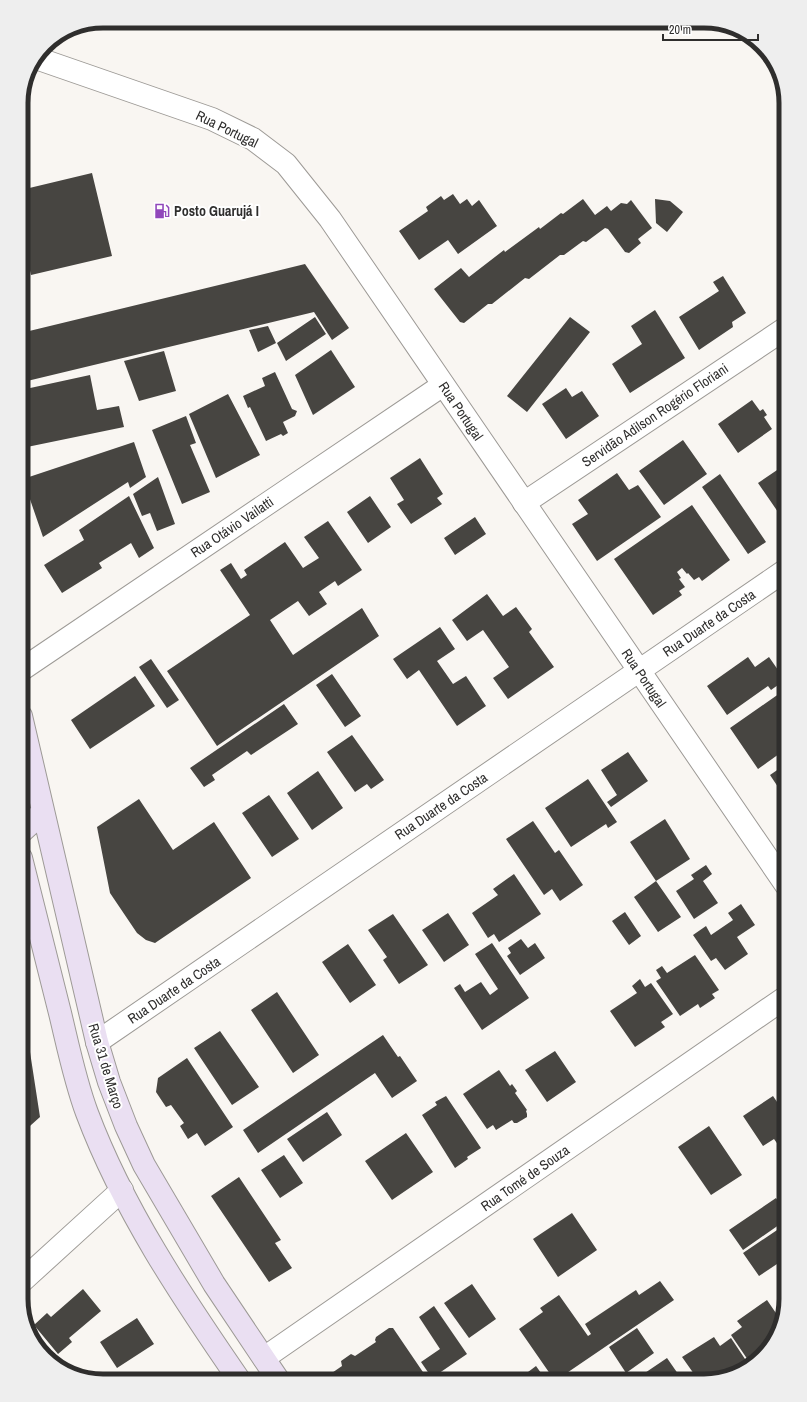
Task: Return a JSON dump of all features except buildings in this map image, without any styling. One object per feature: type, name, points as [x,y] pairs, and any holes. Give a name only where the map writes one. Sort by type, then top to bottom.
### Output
[{"type":"main road","name":"Rua 31 de Março","points":[[28,748],[97,1042],[108,1082],[144,1165],[214,1284],[274,1374]]},
{"type":"main road","points":[[28,825],[42,812]]},
{"type":"main road","points":[[28,886],[86,1111],[103,1154],[147,1237],[182,1294],[235,1374]]},
{"type":"street","name":"Rua Portugal","points":[[42,60],[212,119],[253,139],[286,164],[330,219],[779,876]]},
{"type":"street","name":"Servidão Adilson Rogério Floriani","points":[[524,503],[779,333]]},
{"type":"street","name":"Rua Otávio Vailatti","points":[[28,665],[443,385]]},
{"type":"street","name":"Rua Duarte da Costa","points":[[97,1042],[779,575]]},
{"type":"street","name":"Rua Tomé de Souza","points":[[264,1358],[779,1002]]},
{"type":"street","points":[[28,1276],[122,1190]]},
{"type":"place","name":"Posto Guarujá I","points":[[162,211]]}]
